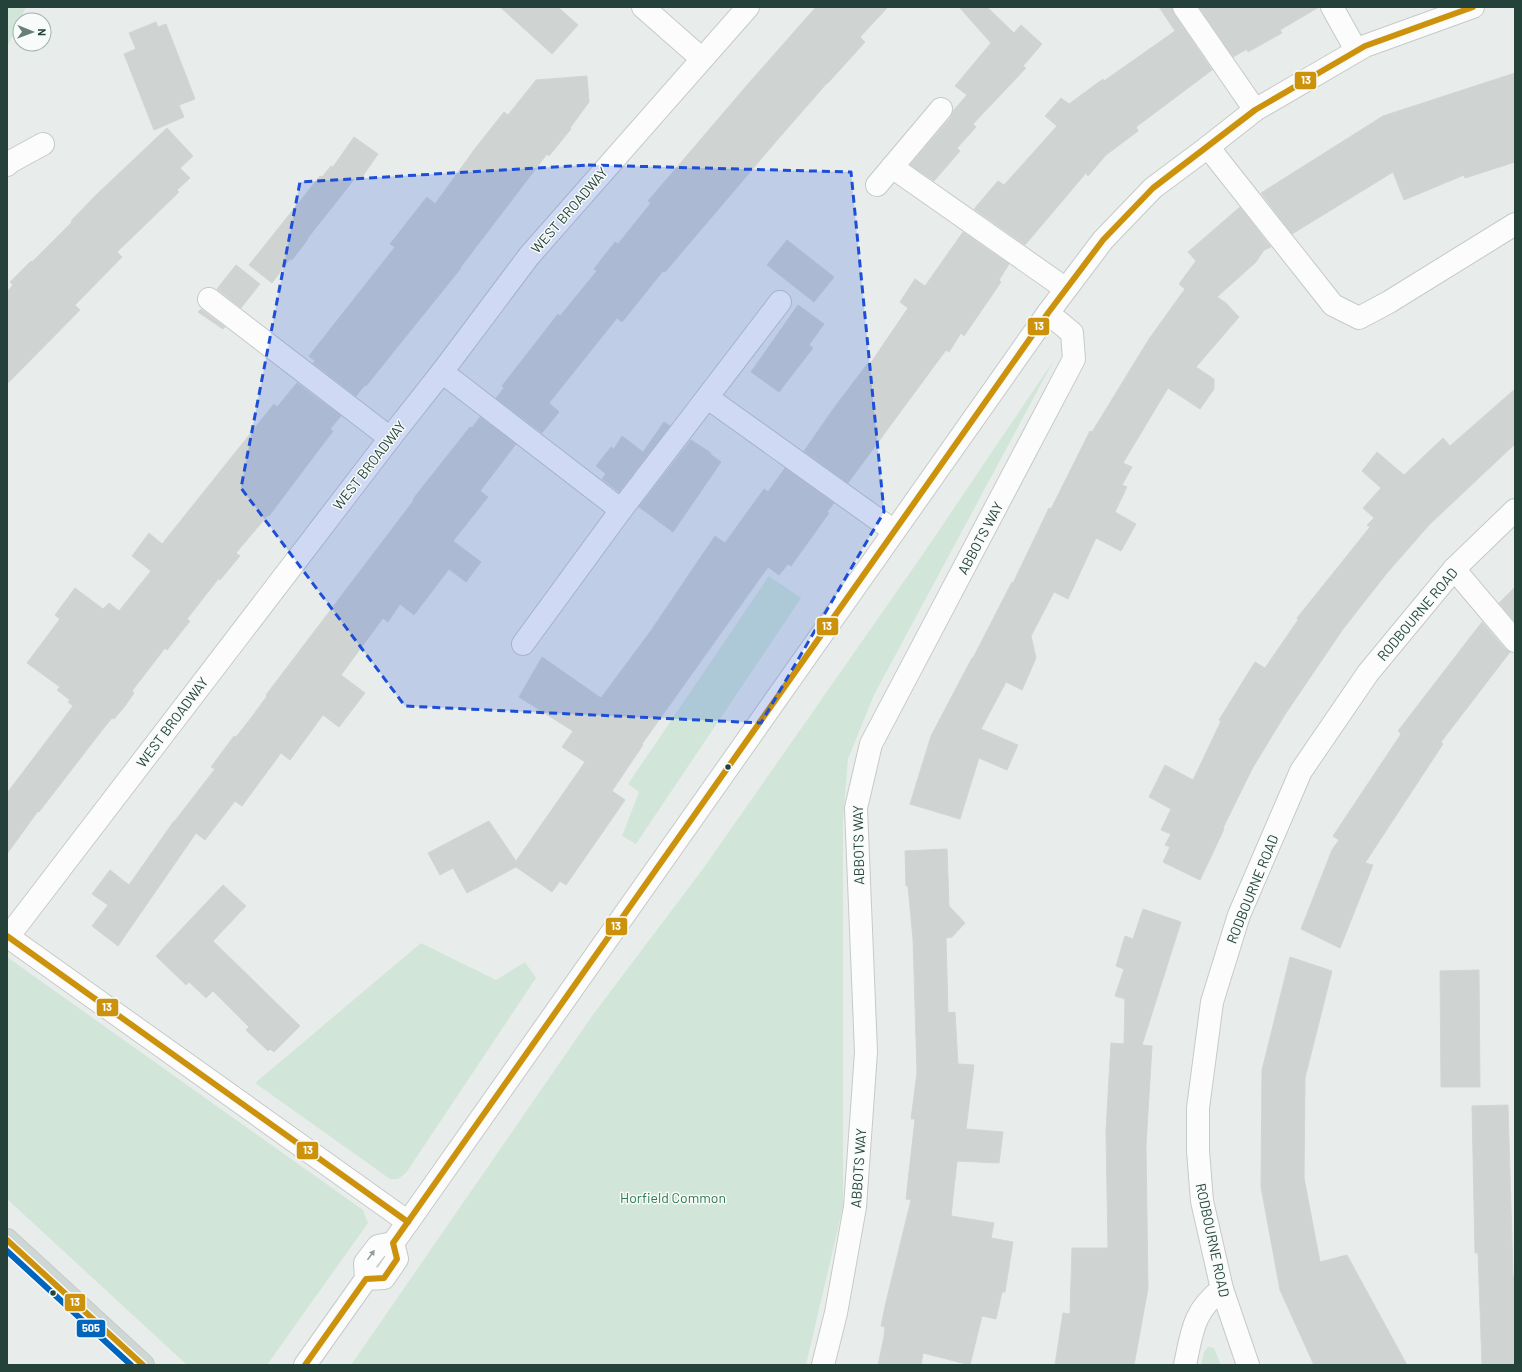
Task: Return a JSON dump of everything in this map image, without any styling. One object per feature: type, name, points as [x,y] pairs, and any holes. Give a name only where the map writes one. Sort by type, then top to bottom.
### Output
[{"type":"main road","points":[[8,1244],[144,1365]]},
{"type":"street","points":[[643,7],[702,59]]},
{"type":"street","name":"WEST BROADWAY","points":[[7,937],[442,372],[529,256],[748,7]]},
{"type":"street","points":[[1184,7],[1255,110]]},
{"type":"street","points":[[1332,7],[1356,50]]},
{"type":"street","points":[[305,1365],[366,1280],[384,1278],[397,1259],[393,1243],[1048,313],[1103,240],[1153,188],[1208,148],[1255,110],[1364,46],[1471,7]]},
{"type":"street","points":[[877,185],[941,109]]},
{"type":"street","points":[[7,165],[43,144]]},
{"type":"street","points":[[1208,148],[1333,305],[1359,318],[1389,302],[1515,224]]},
{"type":"street","points":[[892,166],[1066,289]]},
{"type":"street","points":[[209,299],[390,438]]},
{"type":"street","points":[[523,644],[621,510],[780,302]]},
{"type":"street","name":"ABBOTS WAY","points":[[823,1365],[836,1313],[855,1207],[866,1052],[856,808],[871,744],[1074,359],[1072,333],[1048,313]]},
{"type":"street","points":[[442,372],[621,510]]},
{"type":"street","points":[[708,398],[894,532]]},
{"type":"street","name":"RODBOURNE ROAD","points":[[1248,1365],[1222,1288],[1202,1201],[1198,1151],[1198,1108],[1212,1002],[1238,915],[1301,771],[1368,673],[1454,569],[1515,510]]},
{"type":"street","points":[[1454,569],[1515,641]]},
{"type":"street","points":[[7,937],[408,1222]]},
{"type":"street","points":[[1185,1365],[1192,1328],[1207,1302],[1222,1288]]},
{"type":"highlighted area","points":[[588,165],[851,172],[884,512],[761,723],[405,706],[241,488],[300,182]]},
{"type":"green space","points":[[7,7],[26,7],[24,12],[12,12],[12,36],[7,47]]},
{"type":"green space","name":"Horfield Common","points":[[1054,360],[874,695],[848,759],[843,820],[843,1207],[806,1365],[351,1365],[592,1016],[705,866],[923,554]]},
{"type":"green space","points":[[769,576],[801,598],[636,844],[622,836],[639,792],[628,784]]},
{"type":"green space","points":[[421,943],[496,980],[525,962],[536,978],[406,1173],[398,1179],[390,1179],[255,1083]]},
{"type":"green space","points":[[7,957],[363,1210],[368,1223],[267,1365],[187,1365],[7,1199]]},
{"type":"green space","points":[[1208,1347],[1214,1348],[1221,1365],[1201,1365],[1204,1352]]},
{"type":"building","points":[[500,7],[558,7],[578,25],[552,54]]},
{"type":"building","points":[[816,7],[888,7],[860,37],[865,42],[779,138],[665,272],[663,271],[622,322],[617,318],[549,403],[559,412],[542,433],[496,398],[504,388],[502,386],[558,314],[560,316],[597,271],[594,269],[615,242],[618,244],[651,203],[648,201]]},
{"type":"building","points":[[959,7],[987,7],[1014,33],[1021,25],[1042,44],[1023,66],[1026,68],[973,124],[976,127],[957,148],[960,151],[934,181],[910,165],[951,117],[953,111],[967,95],[955,86],[991,43]]},
{"type":"building","points":[[1159,7],[1172,7],[1174,14],[1212,70],[1136,127],[1138,131],[1106,155],[1088,176],[1086,173],[1025,245],[974,209],[998,181],[1004,185],[1057,126],[1045,116],[1061,98],[1069,104],[1103,79],[1104,81],[1175,31]]},
{"type":"building","points":[[1199,7],[1319,7],[1280,30],[1282,33],[1248,52],[1247,49],[1233,57]]},
{"type":"building","points":[[156,22],[158,27],[166,24],[195,99],[179,105],[184,117],[154,130],[124,54],[136,49],[129,33]]},
{"type":"building","points":[[1515,73],[1515,162],[1465,178],[1464,175],[1404,200],[1393,172],[1292,234],[1261,193],[1383,116]]},
{"type":"building","points":[[587,76],[589,102],[570,128],[571,129],[549,156],[547,154],[461,268],[366,386],[365,385],[356,396],[313,363],[315,361],[309,356],[395,247],[390,244],[427,197],[435,204],[474,150],[504,112],[508,115],[536,80]]},
{"type":"building","points":[[167,128],[193,156],[180,168],[190,178],[177,190],[179,192],[117,252],[122,257],[75,305],[80,310],[7,384],[7,292],[13,285],[10,282],[72,222],[71,221],[95,196]]},
{"type":"building","points":[[354,137],[378,154],[360,180],[356,177],[292,260],[290,259],[272,283],[249,265],[320,176],[322,177],[331,166],[333,167]]},
{"type":"building","points":[[1240,207],[1271,247],[1264,250],[1256,262],[1217,297],[1226,303],[1239,317],[1196,367],[1214,379],[1214,389],[1200,409],[1168,388],[1123,463],[1132,467],[1122,485],[1127,487],[1115,512],[1136,524],[1121,551],[1096,538],[1068,599],[1054,592],[1031,636],[1036,658],[1022,690],[1006,682],[981,729],[1018,745],[1007,770],[979,758],[960,819],[910,804],[931,736],[1012,582],[1013,583],[1049,508],[1051,509],[1090,431],[1092,432],[1149,339],[1185,289],[1179,284],[1196,261],[1188,252]]},
{"type":"building","points":[[963,232],[1009,264],[999,280],[1001,282],[964,336],[961,333],[949,352],[946,350],[848,483],[804,451],[868,363],[870,364],[908,308],[900,302],[915,279],[925,286]]},
{"type":"building","points":[[787,240],[834,277],[814,302],[767,265]]},
{"type":"building","points":[[236,265],[260,284],[241,308],[217,289]]},
{"type":"building","points":[[798,305],[824,324],[809,345],[813,348],[779,392],[751,372]]},
{"type":"building","points":[[201,309],[225,327],[223,329],[198,312]]},
{"type":"building","points":[[297,383],[341,416],[330,429],[333,431],[269,516],[268,515],[236,553],[240,556],[220,580],[219,578],[187,619],[190,621],[167,650],[165,648],[132,691],[134,693],[125,706],[103,729],[39,812],[38,811],[7,854],[7,793],[73,706],[68,702],[70,700],[57,690],[60,687],[27,663],[60,619],[55,615],[75,588],[103,609],[109,603],[119,611],[151,571],[132,556],[149,533],[162,544],[274,404],[277,407]]},
{"type":"building","points":[[1515,389],[1515,444],[1429,525],[1387,573],[1343,629],[1286,713],[1252,769],[1223,828],[1224,829],[1200,880],[1163,862],[1170,847],[1165,845],[1171,834],[1161,830],[1171,809],[1149,797],[1165,765],[1193,780],[1221,721],[1219,720],[1255,662],[1265,668],[1298,620],[1297,618],[1370,527],[1367,525],[1374,518],[1363,508],[1381,488],[1362,471],[1377,452],[1404,475],[1443,438],[1450,446]]},
{"type":"building","points":[[480,417],[516,444],[480,491],[488,497],[453,541],[481,562],[466,582],[449,569],[414,615],[400,604],[388,622],[383,618],[341,675],[365,693],[339,727],[323,715],[290,760],[281,753],[242,806],[235,801],[205,840],[196,833],[118,946],[92,926],[108,905],[92,894],[110,870],[129,885],[174,821],[215,769],[211,767],[234,736],[236,737],[251,718],[267,696],[266,695],[414,500],[413,499],[470,427],[472,428]]},
{"type":"building","points":[[664,422],[670,426],[619,492],[602,479],[606,474],[596,466],[611,447],[614,449],[622,436],[643,452]]},
{"type":"building","points":[[691,440],[711,453],[710,454],[721,462],[673,532],[639,507]]},
{"type":"building","points":[[785,468],[834,503],[827,512],[829,513],[791,566],[788,564],[779,575],[768,567],[642,744],[643,745],[612,791],[625,800],[566,885],[560,881],[552,892],[516,867],[467,893],[453,868],[440,875],[428,853],[489,821],[516,861],[585,762],[562,747],[573,731],[519,697],[542,657],[601,698],[650,632],[715,536],[725,543],[764,489],[768,492]]},
{"type":"building","points":[[1515,587],[1515,622],[1499,603]]},
{"type":"building","points":[[1482,622],[1505,649],[1510,652],[1441,742],[1443,744],[1365,863],[1373,865],[1340,948],[1301,929],[1332,850],[1339,840],[1333,836],[1401,734],[1398,731]]},
{"type":"building","points":[[947,849],[949,906],[965,923],[952,937],[946,938],[948,1013],[955,1012],[958,1064],[974,1065],[966,1129],[1003,1132],[999,1163],[957,1161],[951,1216],[994,1223],[991,1238],[1013,1242],[1005,1292],[1002,1292],[996,1319],[982,1316],[970,1365],[923,1353],[921,1365],[878,1365],[885,1327],[881,1326],[911,1200],[906,1199],[915,1119],[911,1119],[917,1073],[913,939],[908,886],[906,886],[905,851]]},
{"type":"building","points":[[223,885],[246,906],[213,941],[300,1026],[274,1052],[270,1049],[268,1051],[246,1030],[249,1027],[213,991],[206,998],[189,982],[186,985],[156,956]]},
{"type":"building","points":[[1143,909],[1181,922],[1142,1045],[1152,1046],[1146,1145],[1148,1288],[1134,1365],[1055,1365],[1063,1313],[1070,1314],[1072,1248],[1108,1248],[1106,1131],[1111,1043],[1124,1044],[1125,999],[1115,996],[1124,969],[1116,966],[1125,936],[1133,939]]},
{"type":"building","points":[[1290,957],[1332,971],[1305,1078],[1304,1178],[1320,1262],[1347,1255],[1407,1365],[1314,1365],[1280,1290],[1261,1187],[1262,1070]]},
{"type":"building","points":[[1479,970],[1480,1087],[1441,1087],[1440,971]]},
{"type":"building","points":[[1508,1105],[1513,1276],[1515,1276],[1515,1365],[1482,1365],[1478,1253],[1475,1253],[1472,1106]]},
{"type":"transit line","name":"13","points":[[305,1365],[366,1279],[384,1278],[397,1259],[393,1243],[1048,313],[1103,240],[1153,188],[1255,110],[1365,46],[1473,7]]},
{"type":"transit line","name":"13","points":[[7,936],[408,1222]]},
{"type":"transit line","name":"13","points":[[7,1240],[143,1365]]},
{"type":"transit line","name":"505","points":[[7,1251],[131,1365]]}]
